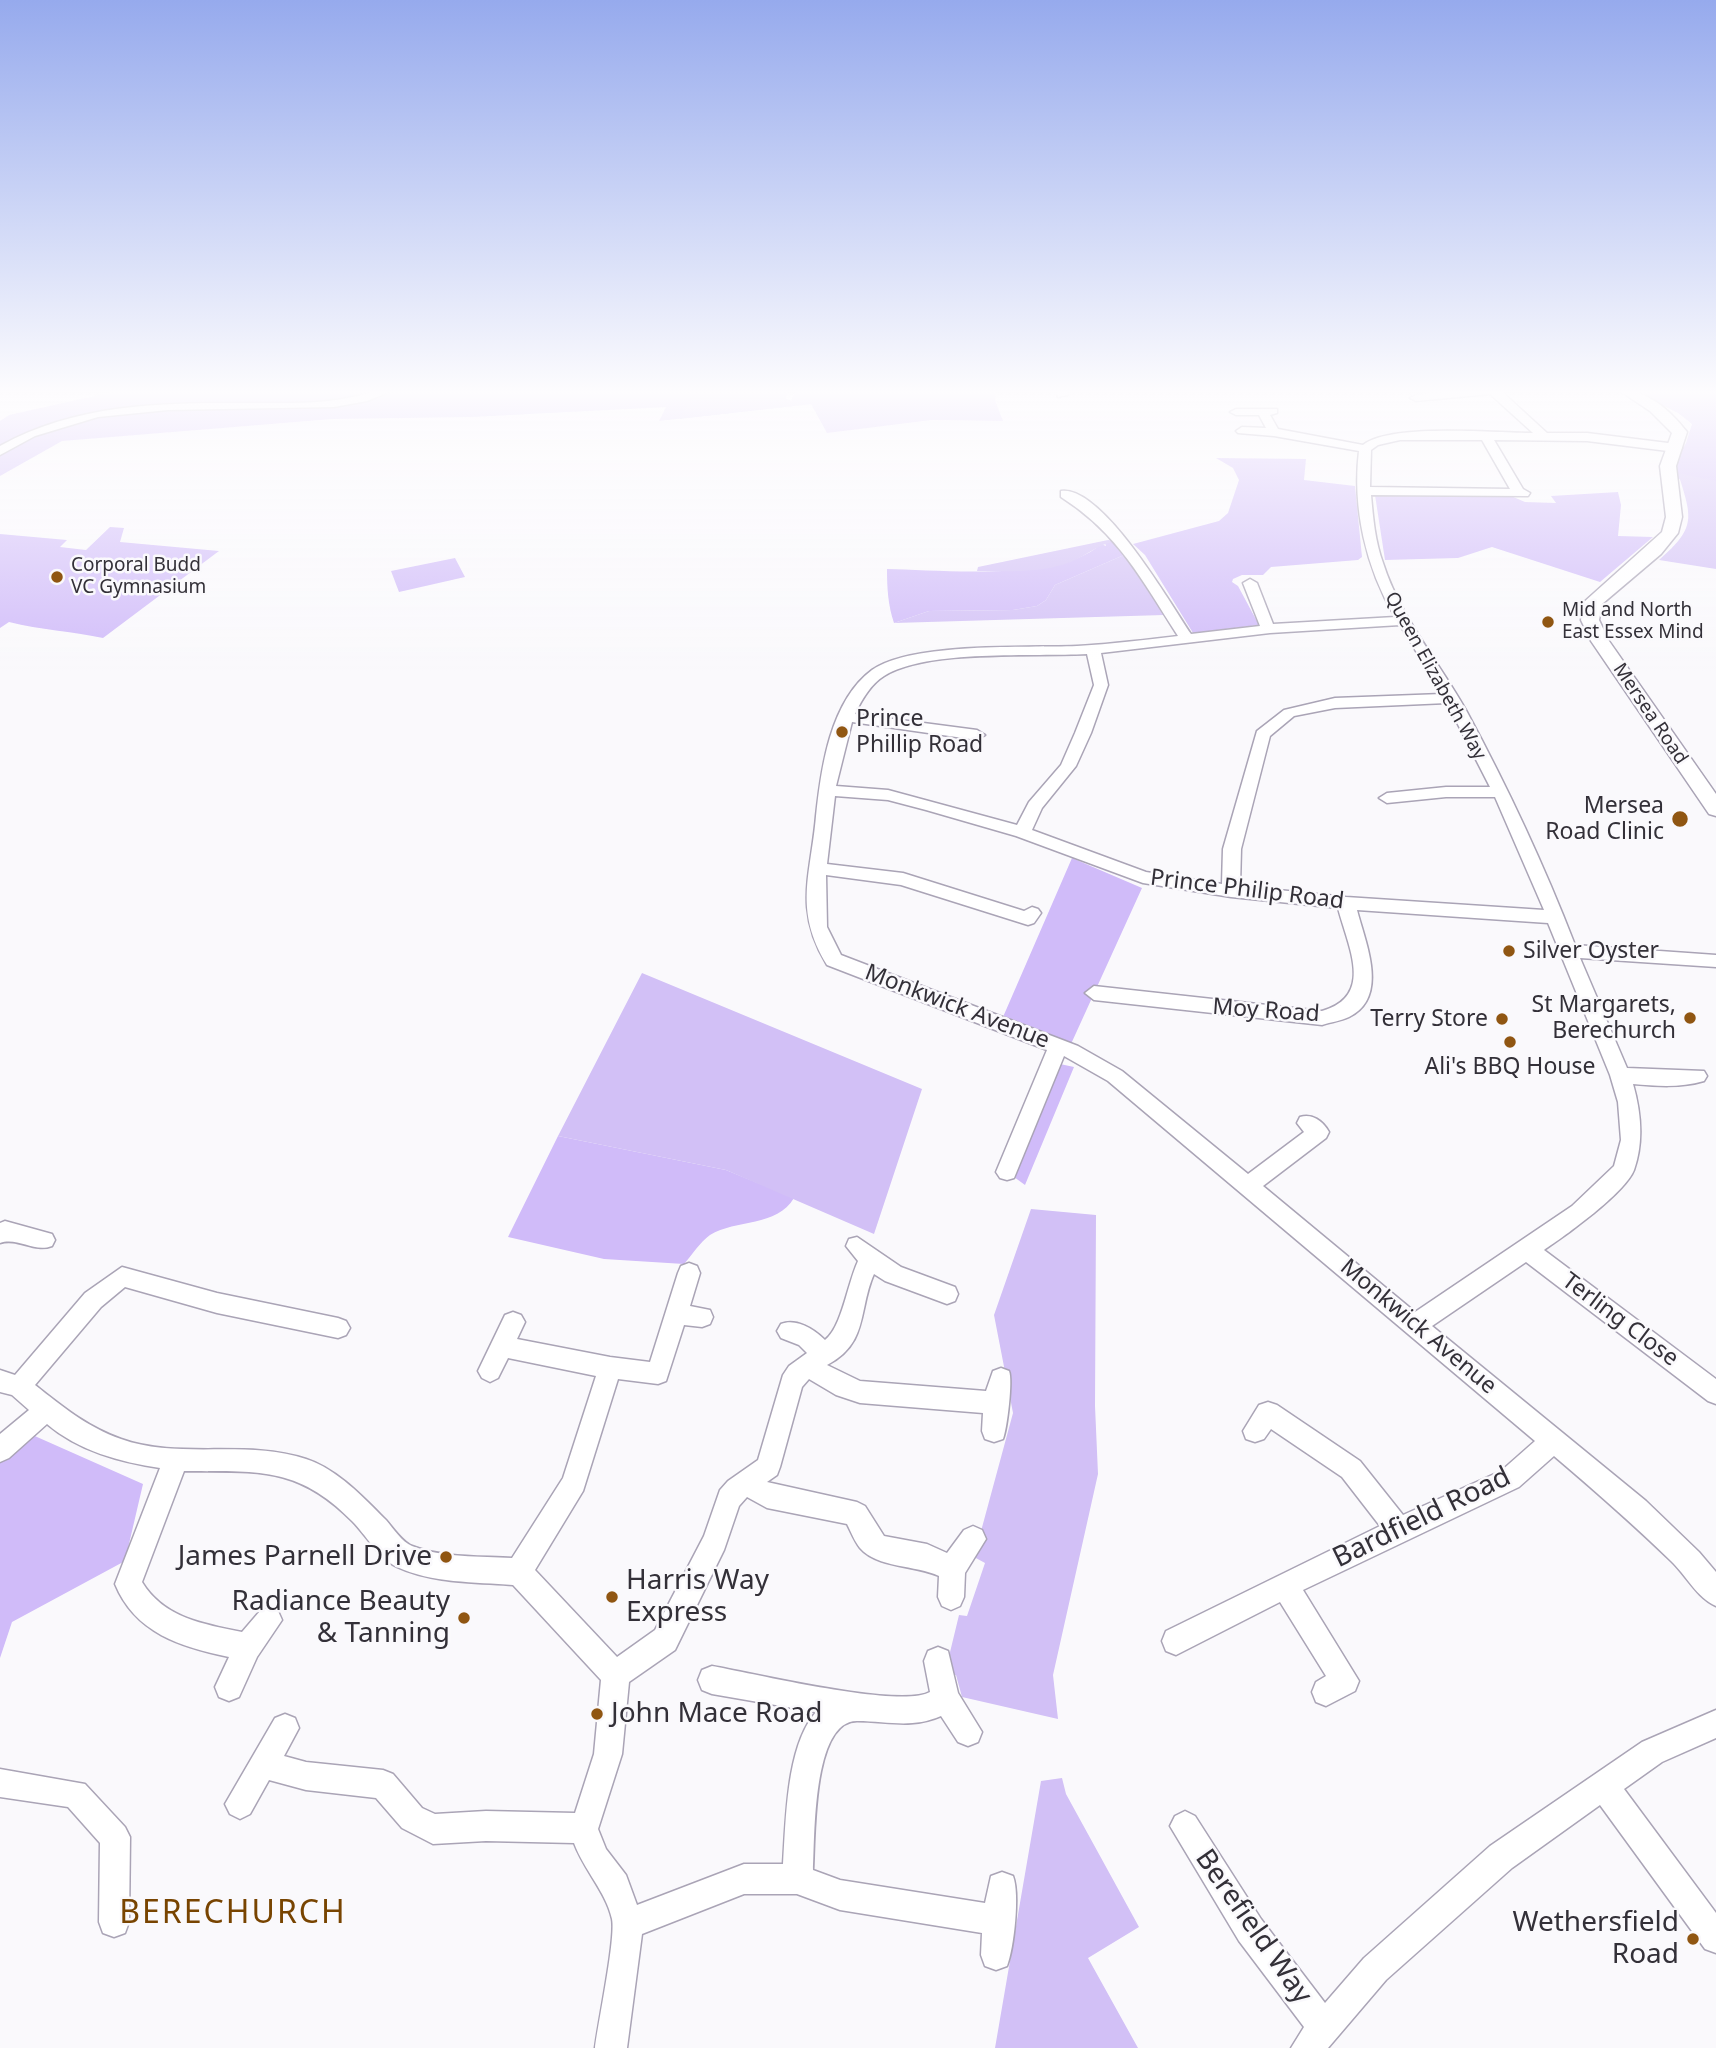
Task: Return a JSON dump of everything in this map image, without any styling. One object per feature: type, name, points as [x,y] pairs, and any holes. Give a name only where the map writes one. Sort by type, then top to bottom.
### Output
[{"type":"main road","name":"Mersea Road","points":[[1670,485],[1674,517],[1670,533],[1655,550],[1593,602],[1590,620],[1600,641],[1716,809]]},
{"type":"street","name":"Queen Elizabeth Way","points":[[1366,485],[1375,562],[1401,621],[1430,662],[1467,725],[1544,882],[1553,918],[1576,951],[1628,1102],[1631,1140],[1623,1170],[1580,1212],[1416,1325]]},
{"type":"street","points":[[1366,491],[1521,493],[1516,485]]},
{"type":"street","points":[[1065,494],[1086,504],[1134,554],[1187,639]]},
{"type":"street","points":[[1250,583],[1268,629]]},
{"type":"street","name":"Monkwick Avenue","points":[[1401,621],[1268,629],[1093,649],[946,656],[903,662],[876,673],[863,687],[847,717],[831,763],[817,868],[814,924],[824,947],[834,960],[1058,1047],[1115,1076],[1637,1510],[1690,1561],[1716,1593]]},
{"type":"street","points":[[1022,832],[1035,806],[1068,766],[1083,733],[1101,685],[1093,649]]},
{"type":"street","points":[[1231,891],[1232,849],[1263,734],[1289,713],[1335,703],[1449,698]]},
{"type":"street","points":[[847,717],[977,735]]},
{"type":"street","name":"Prince Philip Road","points":[[827,790],[888,795],[1022,832],[1143,877],[1231,891],[1346,903],[1553,918]]},
{"type":"street","points":[[1387,798],[1446,792],[1500,792]]},
{"type":"street","points":[[817,868],[903,880],[1028,919]]},
{"type":"street","name":"Moy Road","points":[[1106,990],[1283,1016],[1322,1018],[1343,1012],[1355,1003],[1365,978],[1346,903]]},
{"type":"street","points":[[1576,951],[1716,961]]},
{"type":"street","points":[[1007,1172],[1058,1047]]},
{"type":"street","points":[[1620,1075],[1661,1079],[1697,1076]]},
{"type":"street","points":[[1249,1185],[1319,1132]]},
{"type":"street","points":[[8,1226],[44,1240]]},
{"type":"street","name":"Terling Close","points":[[1528,1250],[1715,1390]]},
{"type":"street","points":[[615,1675],[665,1640],[715,1541],[729,1499],[768,1468],[791,1382],[797,1374],[844,1339],[845,1330],[850,1325],[863,1252],[893,1274],[947,1294]]},
{"type":"street","points":[[502,1346],[610,1368],[658,1373],[689,1273]]},
{"type":"street","points":[[338,1328],[217,1303],[122,1277],[93,1300],[10,1384],[71,1429],[122,1451],[176,1459],[254,1460],[303,1469],[319,1477],[359,1510],[402,1556],[441,1566],[519,1572],[615,1675],[617,1695],[597,1801],[583,1828],[595,1859],[615,1886],[628,1922],[611,2048]]},
{"type":"street","points":[[676,1314],[702,1317]]},
{"type":"street","points":[[490,1371],[513,1322]]},
{"type":"street","points":[[789,1331],[807,1338],[822,1373],[839,1388],[995,1403]]},
{"type":"street","points":[[519,1572],[574,1483],[610,1368]]},
{"type":"street","points":[[994,1431],[995,1403],[1001,1379]]},
{"type":"street","points":[[0,1450],[46,1410]]},
{"type":"street","points":[[1255,1431],[1268,1413],[1351,1469],[1399,1530]]},
{"type":"street","name":"Bardfield Road","points":[[1176,1641],[1399,1530],[1510,1479],[1552,1442]]},
{"type":"street","points":[[176,1459],[128,1584],[135,1599],[161,1623],[185,1633],[247,1647]]},
{"type":"street","points":[[747,1483],[768,1496],[848,1511],[856,1515],[869,1539],[878,1547],[927,1557],[952,1569]]},
{"type":"street","points":[[951,1597],[952,1569],[973,1539]]},
{"type":"street","points":[[1286,1587],[1345,1681],[1326,1692]]},
{"type":"street","points":[[229,1687],[247,1647],[269,1620]]},
{"type":"street","points":[[938,1661],[945,1698],[968,1732]]},
{"type":"street","points":[[712,1680],[855,1705],[914,1712],[934,1707],[945,1698]]},
{"type":"street","points":[[797,1879],[805,1788],[817,1734],[832,1714],[855,1705]]},
{"type":"street","points":[[1316,2038],[1375,1969],[1501,1857],[1602,1784],[1652,1752],[1716,1724]]},
{"type":"street","points":[[240,1804],[285,1728]]},
{"type":"street","points":[[262,1764],[306,1776],[383,1784],[412,1818],[433,1829],[486,1826],[583,1828]]},
{"type":"street","points":[[0,1783],[75,1794],[115,1837],[114,1922]]},
{"type":"street","points":[[1602,1784],[1716,1938]]},
{"type":"street","name":"Berefield Way","points":[[1185,1826],[1316,2038]]},
{"type":"street","points":[[628,1922],[648,1917],[744,1879],[797,1879],[840,1895],[998,1920]]},
{"type":"street","points":[[996,1955],[1002,1887]]},
{"type":"shaded area","points":[[1237,485],[1355,486],[1362,557],[1358,560],[1271,567],[1263,575],[1242,575],[1233,579],[1232,582],[1238,586],[1259,625],[1193,633],[1145,555],[1133,544],[1219,521],[1228,513]]},
{"type":"shaded area","points":[[1681,485],[1716,485],[1716,569],[1659,560],[1680,539],[1685,530],[1688,521]]},
{"type":"shaded area","points":[[1686,485],[1716,485],[1716,510]]},
{"type":"shaded area","points":[[1618,492],[1621,505],[1618,536],[1653,537],[1600,582],[1492,547],[1458,558],[1385,560],[1375,495],[1511,496],[1525,502],[1556,503],[1551,496]]},
{"type":"shaded area","name":"Corporal Budd VC Gymnasium","points":[[110,527],[124,528],[120,542],[219,551],[103,638],[9,622],[0,628],[0,534],[67,540],[60,547],[86,550]]},
{"type":"shaded area","points":[[1108,540],[1115,541],[1055,567],[1022,571],[977,571],[978,567]]},
{"type":"shaded area","points":[[1115,541],[1124,555],[1055,585],[1046,600],[1037,606],[1013,610],[929,611],[894,623],[888,596],[887,569],[968,572],[1030,569],[1058,564],[1082,556],[1101,544],[1106,546],[1105,543]]},
{"type":"shaded area","points":[[1124,555],[1164,615],[894,623],[929,611],[1013,610],[1037,606],[1046,600],[1055,585]]},
{"type":"shaded area","points":[[455,558],[465,577],[399,592],[391,571]]},
{"type":"shaded area","points":[[1072,858],[1142,888],[1071,1044],[1003,1017]]},
{"type":"shaded area","points":[[642,973],[922,1089],[874,1234],[726,1170],[558,1136]]},
{"type":"shaded area","points":[[1060,1064],[1074,1067],[1025,1185],[1014,1177]]},
{"type":"shaded area","points":[[558,1136],[726,1170],[794,1198],[777,1214],[710,1235],[684,1264],[604,1259],[508,1237]]},
{"type":"shaded area","points":[[1031,1209],[1096,1215],[1095,1406],[1098,1474],[1053,1675],[1058,1719],[962,1697],[956,1675],[944,1677],[959,1615],[967,1616],[985,1563],[974,1557],[1013,1413],[994,1315]]},
{"type":"shaded area","points":[[28,1433],[143,1484],[125,1561],[12,1622],[0,1658],[0,1457]]},
{"type":"shaded area","points":[[1062,1778],[1066,1794],[1139,1927],[1088,1958],[1138,2048],[995,2048],[1041,1781]]},
{"type":"place","name":"Corporal Budd VC Gymnasium","points":[[57,577]]},
{"type":"place","name":"Mid and North East Essex Mind","points":[[1548,622]]},
{"type":"place","name":"Prince Phillip Road","points":[[842,732]]},
{"type":"place","name":"Mersea Road Clinic","points":[[1680,819]]},
{"type":"place","name":"Silver Oyster","points":[[1509,951]]},
{"type":"place","name":"St Margarets, Berechurch","points":[[1690,1018]]},
{"type":"place","name":"Terry Store","points":[[1502,1019]]},
{"type":"place","name":"Ali's BBQ House","points":[[1510,1042]]},
{"type":"place","name":"James Parnell Drive","points":[[446,1557]]},
{"type":"place","name":"Harris Way Express","points":[[612,1597]]},
{"type":"place","name":"Radiance Beauty & Tanning","points":[[464,1618]]},
{"type":"place","name":"John Mace Road","points":[[597,1714]]},
{"type":"place","name":"Wethersfield Road","points":[[1693,1939]]},
{"type":"district","name":"BERECHURCH","points":[[233,1914]]}]
